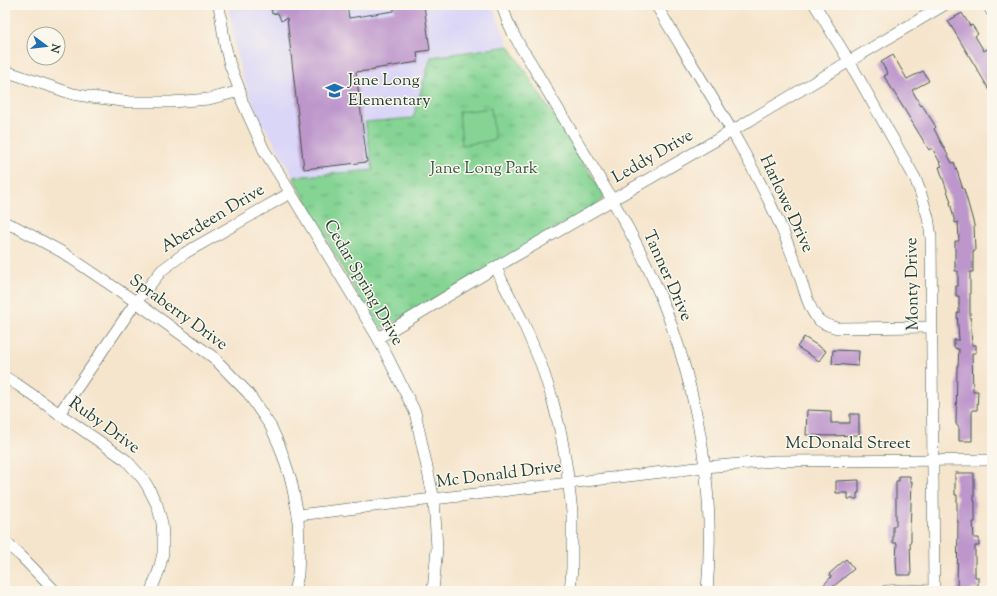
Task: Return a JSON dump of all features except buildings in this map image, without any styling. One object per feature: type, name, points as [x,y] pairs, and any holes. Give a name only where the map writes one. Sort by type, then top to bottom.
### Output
[{"type":"street","name":"Cedar Spring Drive","points":[[219,5],[225,45],[230,65],[252,126],[264,150],[378,338],[415,412],[434,500],[437,548],[433,591]]},
{"type":"street","name":"Tanner Drive","points":[[502,5],[515,37],[613,200],[644,260],[674,333],[697,416],[704,454],[709,515],[707,591]]},
{"type":"street","name":"Harlowe Drive","points":[[656,5],[732,131],[759,182],[784,234],[811,309],[818,319],[837,328],[931,328]]},
{"type":"street","name":"Monty Drive","points":[[815,5],[849,61],[915,178],[928,217],[931,238],[934,591]]},
{"type":"street","name":"Leddy Drive","points":[[378,338],[496,267],[732,131],[944,5]]},
{"type":"street","points":[[988,5],[992,12]]},
{"type":"street","points":[[5,71],[73,94],[130,102],[171,102],[210,99],[240,91]]},
{"type":"street","name":"Aberdeen Drive","points":[[59,414],[136,302],[162,270],[185,253],[290,193]]},
{"type":"street","name":"Spraberry Drive","points":[[5,223],[16,227],[62,252],[213,356],[248,394],[271,428],[280,447],[291,480],[298,515],[299,551],[298,575],[294,591]]},
{"type":"street","points":[[496,267],[524,322],[547,381],[561,434],[569,484],[572,529],[572,568],[570,591]]},
{"type":"street","name":"Ruby Drive","points":[[5,377],[126,460],[137,471],[148,487],[159,513],[163,538],[163,553],[159,570],[151,591]]},
{"type":"street","name":"McDonald Street","points":[[705,468],[776,461],[992,460]]},
{"type":"street","name":"Mc Donald Drive","points":[[298,515],[705,468]]},
{"type":"street","points":[[5,542],[55,591]]},
{"type":"street","points":[[886,591],[934,591]]},
{"type":"shaded area","name":"Jane Long Elementary","points":[[229,5],[492,5],[509,46],[431,57],[413,118],[373,170],[293,177],[255,108],[242,75],[233,37]]},
{"type":"green space","name":"Jane Long Park","points":[[509,46],[601,190],[604,198],[599,203],[387,327],[381,328],[376,323],[350,282],[293,177],[373,170],[365,122],[413,118],[431,57]]},
{"type":"green space","points":[[491,108],[495,140],[462,145],[459,112]]},
{"type":"place","name":"Jane Long Elementary","points":[[335,91]]}]
